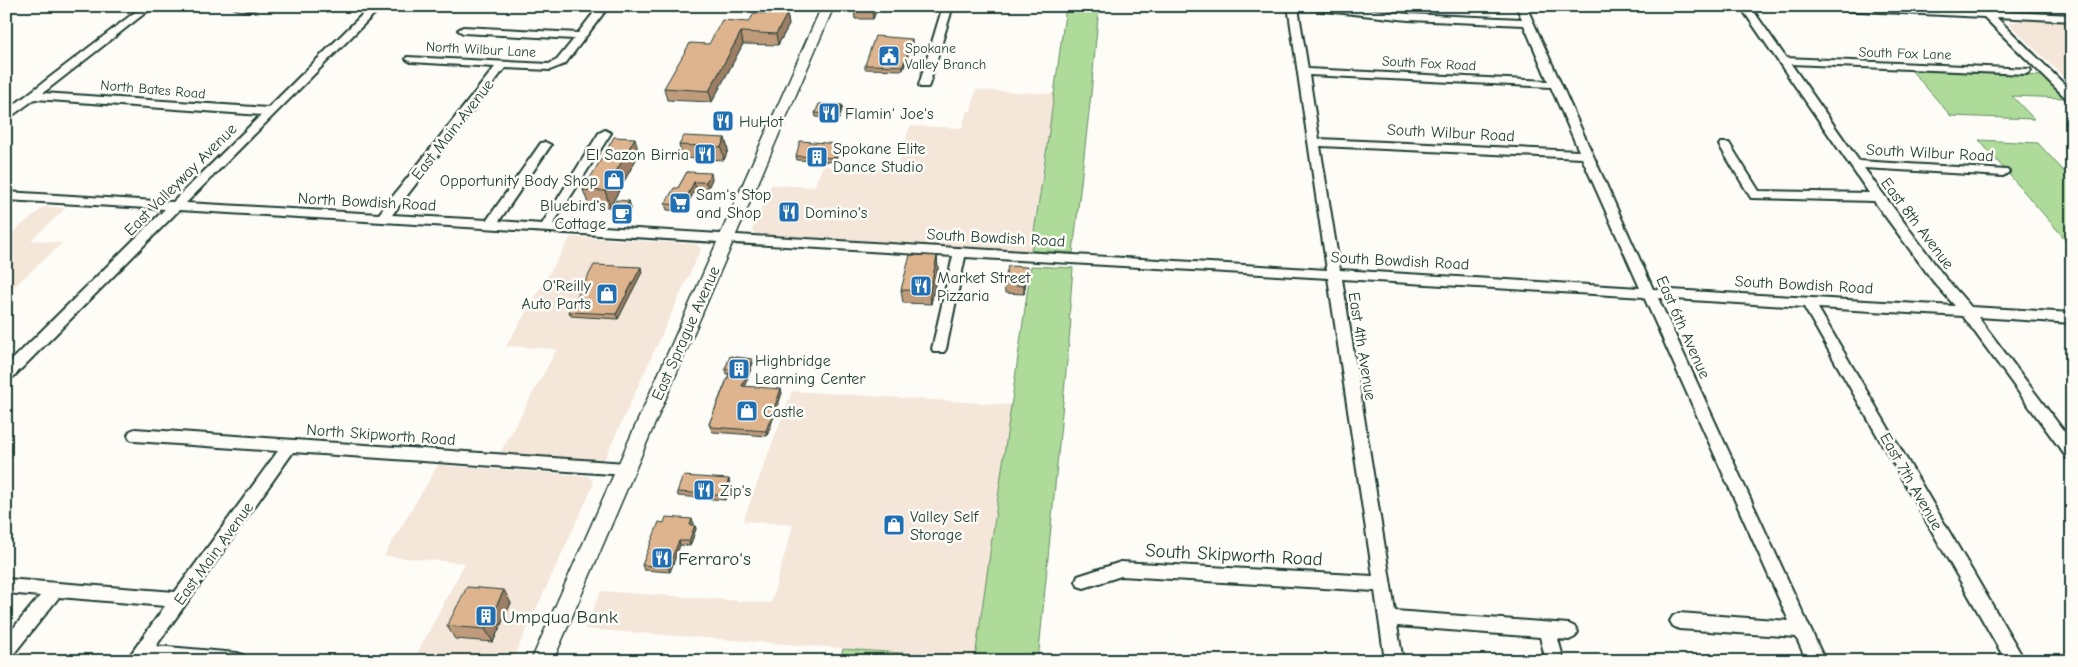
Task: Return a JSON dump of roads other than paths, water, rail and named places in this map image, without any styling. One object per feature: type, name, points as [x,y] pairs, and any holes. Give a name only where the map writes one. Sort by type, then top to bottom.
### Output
[{"type":"main road","name":"East Sprague Avenue","points":[[542,661],[828,6]]},
{"type":"street","points":[[6,117],[149,6]]},
{"type":"street","points":[[237,6],[253,7]]},
{"type":"street","name":"East Valleyway Avenue","points":[[6,375],[377,6]]},
{"type":"street","points":[[463,30],[582,36],[604,6]]},
{"type":"street","points":[[924,85],[948,6]]},
{"type":"street","name":"East 4th Avenue","points":[[1293,6],[1394,661]]},
{"type":"street","points":[[1300,6],[1364,11],[1408,17],[1528,22]]},
{"type":"street","name":"East 6th Avenue","points":[[1521,6],[1586,156],[1816,661]]},
{"type":"street","name":"East 8th Avenue","points":[[1745,6],[1878,197],[1938,278],[1967,312],[2072,454]]},
{"type":"street","points":[[1819,6],[2072,18]]},
{"type":"street","points":[[1979,6],[2072,98]]},
{"type":"street","name":"North Wilbur Lane","points":[[411,59],[550,67],[561,62],[582,36]]},
{"type":"street","name":"South Fox Lane","points":[[1782,61],[2026,71]]},
{"type":"street","name":"East Main Avenue","points":[[383,218],[502,65]]},
{"type":"street","name":"South Fox Road","points":[[1302,72],[1554,84]]},
{"type":"street","name":"North Bates Road","points":[[33,96],[136,102],[174,107],[271,112]]},
{"type":"street","points":[[546,228],[605,133]]},
{"type":"street","name":"South Wilbur Road","points":[[1314,142],[1586,156]]},
{"type":"street","points":[[490,224],[545,145]]},
{"type":"street","points":[[1725,145],[1755,195],[1878,197]]},
{"type":"street","name":"South Wilbur Road","points":[[1855,164],[2003,172]]},
{"type":"street","name":"North Bowdish Road","points":[[6,196],[726,239]]},
{"type":"street","name":"South Bowdish Road","points":[[726,239],[2072,318]]},
{"type":"street","points":[[939,349],[960,252]]},
{"type":"street","name":"East 7th Avenue","points":[[1808,302],[2016,661]]},
{"type":"street","name":"North Skipworth Road","points":[[134,435],[626,469]]},
{"type":"street","name":"East Main Avenue","points":[[138,657],[290,445]]},
{"type":"street","name":"South Skipworth Road","points":[[1084,581],[1121,569],[1383,584]]},
{"type":"street","points":[[6,586],[178,600]]},
{"type":"street","points":[[6,650],[54,591]]},
{"type":"street","points":[[1388,618],[1569,632]]},
{"type":"street","points":[[1679,622],[1802,630]]},
{"type":"street","points":[[1547,631],[1555,661]]},
{"type":"street","points":[[138,657],[237,661]]},
{"type":"place","name":"Spokane Valley Branch","points":[[889,56]]},
{"type":"place","name":"Flamin' Joe's","points":[[829,113]]},
{"type":"place","name":"HuHot","points":[[723,121]]},
{"type":"place","name":"El Sazon Birria","points":[[705,154]]},
{"type":"place","name":"Spokane Elite Dance Studio","points":[[817,157]]},
{"type":"place","name":"Opportunity Body Shop","points":[[614,180]]},
{"type":"place","name":"Sam's Stop and Shop","points":[[680,203]]},
{"type":"place","name":"Domino's","points":[[789,212]]},
{"type":"place","name":"Bluebird's Cottage","points":[[622,214]]},
{"type":"place","name":"Market Street Pizzaria","points":[[921,286]]},
{"type":"place","name":"O'Reilly Auto Parts","points":[[607,294]]},
{"type":"place","name":"Highbridge Learning Center","points":[[739,369]]},
{"type":"place","name":"Castle","points":[[747,411]]},
{"type":"place","name":"Zip's","points":[[704,490]]},
{"type":"place","name":"Valley Self Storage","points":[[894,525]]},
{"type":"place","name":"Ferraro's","points":[[662,558]]},
{"type":"place","name":"Umpqua Bank","points":[[486,616]]}]
